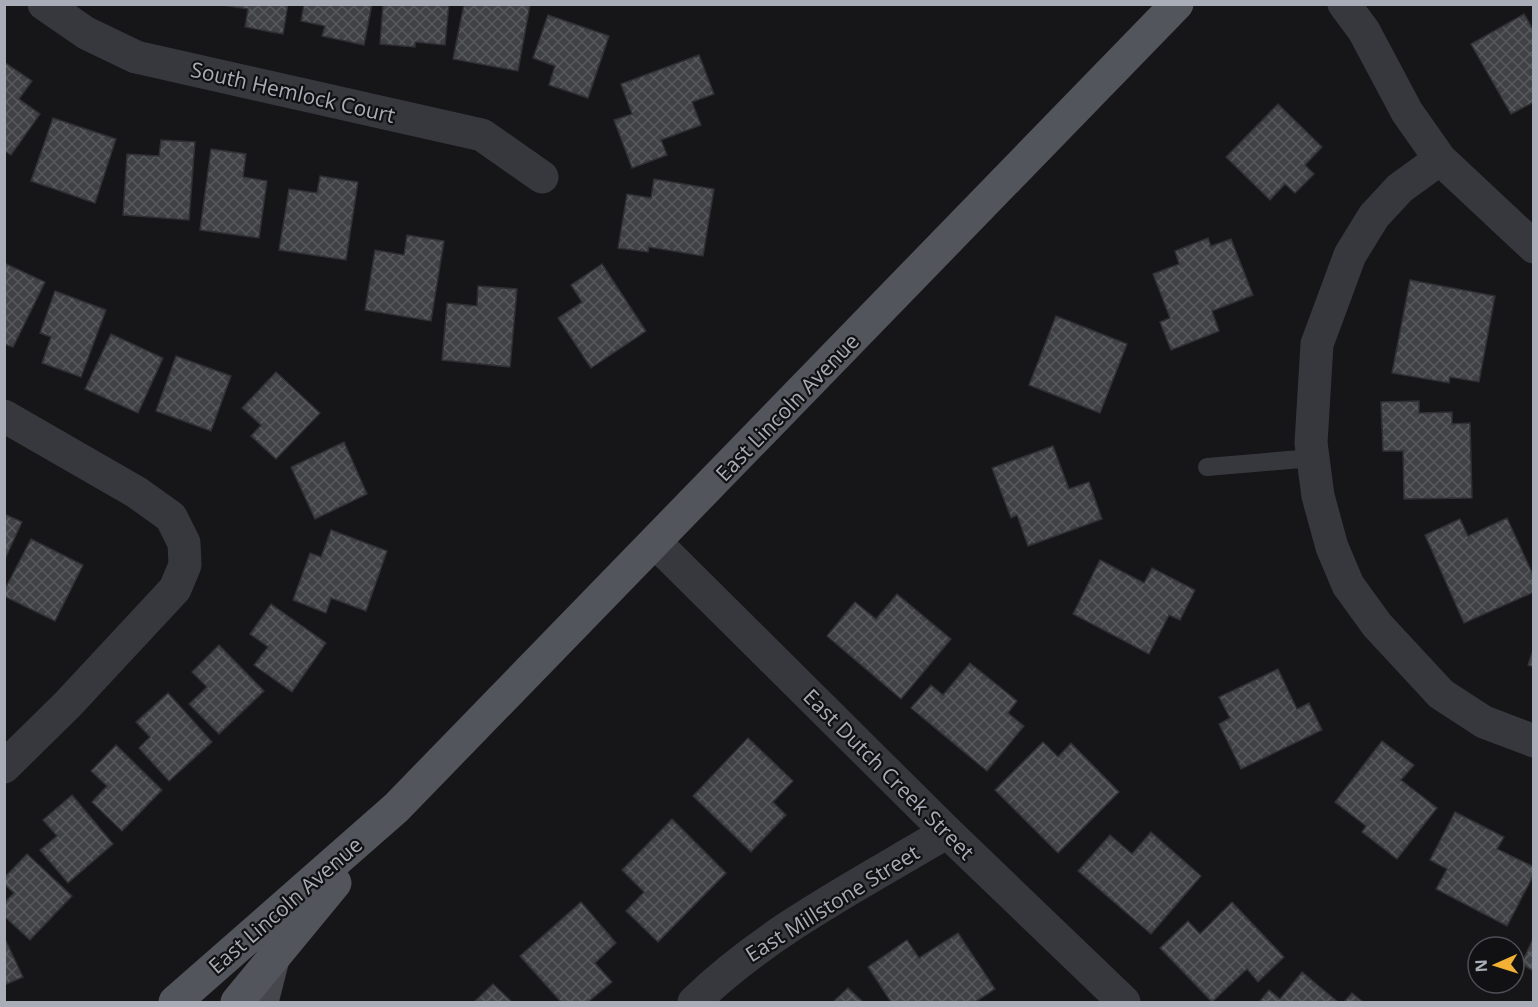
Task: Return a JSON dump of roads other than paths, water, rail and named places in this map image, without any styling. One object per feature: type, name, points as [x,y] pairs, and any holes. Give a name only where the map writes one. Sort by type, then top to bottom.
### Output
[{"type":"main road","name":"East Lincoln Avenue","points":[[175,1002],[396,808],[1177,4]]},
{"type":"main road","name":"East Lincoln Avenue","points":[[237,1002],[396,808]]},
{"type":"main road","points":[[262,1002],[273,959]]},
{"type":"street","name":"South Hemlock Court","points":[[44,4],[86,33],[136,57],[482,135],[542,177]]},
{"type":"street","points":[[1344,4],[1364,31],[1407,112],[1440,159],[1533,247]]},
{"type":"street","points":[[1440,159],[1400,188],[1374,216],[1350,255],[1317,344],[1311,443],[1318,496],[1332,547],[1348,585],[1377,625],[1441,694],[1484,722],[1533,741]]},
{"type":"street","points":[[4,416],[136,492],[171,517],[184,543],[185,565],[175,589],[68,704],[4,767]]},
{"type":"street","name":"East Dutch Creek Street","points":[[656,542],[947,832],[1124,1002]]},
{"type":"street","name":"East Millstone Street","points":[[694,1002],[722,975],[776,934],[947,832]]},
{"type":"lane","points":[[1207,467],[1313,458]]}]
